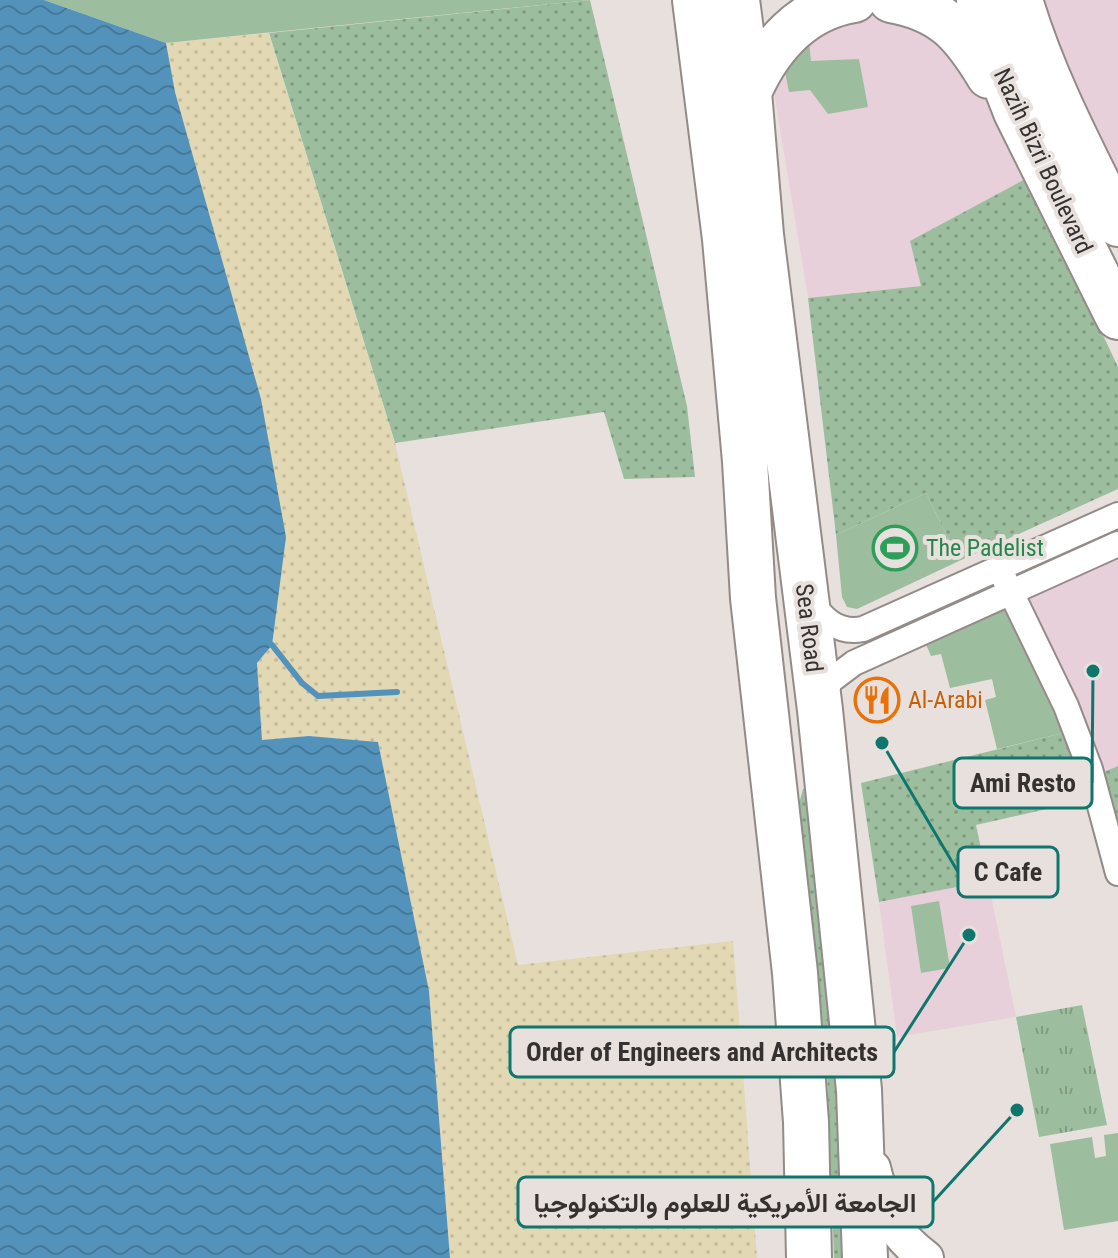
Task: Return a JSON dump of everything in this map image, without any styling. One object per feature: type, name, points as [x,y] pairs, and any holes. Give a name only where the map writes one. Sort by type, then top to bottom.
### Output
[{"type":"highway","points":[[695,0],[725,239],[745,461],[753,598],[799,1018],[806,1122],[809,1258]]},
{"type":"highway","name":"Sea Road","points":[[737,0],[749,92],[761,235],[820,710],[859,1090],[865,1258]]},
{"type":"highway","points":[[749,92],[768,56],[797,24],[811,15],[854,0]]},
{"type":"highway","points":[[891,0],[940,16],[965,39],[1039,163]]},
{"type":"highway","name":"Nazih Bizri Boulevard","points":[[979,0],[1005,86],[1039,163],[1118,317]]},
{"type":"highway","name":"Nazih Bizri Boulevard","points":[[1020,0],[1032,40],[1078,145],[1118,224]]},
{"type":"highway","points":[[775,781],[826,775]]},
{"type":"main road","points":[[859,1090],[872,1167],[888,1219],[909,1245],[926,1258]]},
{"type":"street","points":[[801,567],[821,615],[841,628],[856,630],[1118,515]]},
{"type":"street","points":[[820,710],[830,681],[841,671],[915,634],[1118,544]]},
{"type":"street","points":[[1000,569],[1071,719],[1090,769],[1118,873]]},
{"type":"shaded area","points":[[1034,0],[1118,0],[1118,183]]},
{"type":"shaded area","points":[[873,1],[957,36],[1029,177],[921,286],[808,298],[772,81],[782,52]]},
{"type":"shaded area","points":[[1118,555],[1118,766],[1099,774],[1022,597]]},
{"type":"shaded area","points":[[988,881],[1016,1017],[897,1037],[879,902]]},
{"type":"green space","points":[[44,0],[590,0],[166,43]]},
{"type":"green space","points":[[590,0],[687,406],[695,477],[624,479],[604,412],[395,443],[269,33]]},
{"type":"green space","points":[[807,20],[811,61],[859,59],[868,107],[828,114],[810,90],[789,92],[785,72]]},
{"type":"green space","points":[[1029,177],[1118,367],[1118,489],[959,561],[926,493],[836,535],[808,298],[921,286],[910,241]]},
{"type":"green space","name":"The Padelist","points":[[926,493],[959,561],[857,609],[847,607],[842,597],[836,535]]},
{"type":"green space","points":[[1006,605],[1063,733],[997,749],[985,700],[996,697],[992,679],[950,688],[941,654],[931,656],[925,642]]},
{"type":"green space","points":[[1063,733],[1086,800],[976,825],[988,881],[879,902],[861,783]]},
{"type":"green space","points":[[1118,766],[1118,840],[1099,774]]},
{"type":"green space","points":[[814,788],[850,1258],[834,1258],[827,1074],[799,803],[803,789]]},
{"type":"green space","points":[[939,901],[950,968],[921,973],[911,906]]},
{"type":"green space","points":[[1082,1005],[1107,1125],[1039,1137],[1016,1017]]},
{"type":"green space","points":[[1118,1133],[1118,1221],[1064,1230],[1050,1144],[1092,1137],[1095,1158],[1106,1156],[1104,1135]]},
{"type":"sand","points":[[269,33],[395,443],[518,965],[733,941],[757,1258],[450,1258],[429,991],[378,742],[309,736],[262,741],[257,663],[261,399],[175,92],[166,43]]},
{"type":"water","points":[[0,0],[44,0],[166,43],[175,92],[261,399],[286,537],[272,645],[257,663],[262,740],[309,736],[378,742],[429,991],[450,1258],[0,1258]]},
{"type":"waterway","points":[[272,645],[302,683],[318,696],[397,692]]},
{"type":"place","name":"The Padelist","points":[[895,548]]},
{"type":"place","name":"Ami Resto","points":[[1093,671]]},
{"type":"place","name":"Al-Arabi","points":[[877,700]]},
{"type":"place","name":"C Cafe","points":[[882,743]]},
{"type":"place","name":"Order of Engineers and Architects","points":[[969,935]]},
{"type":"place","name":"الجامعة الأمريكية للعلوم والتكنولوجيا","points":[[1017,1110]]}]
